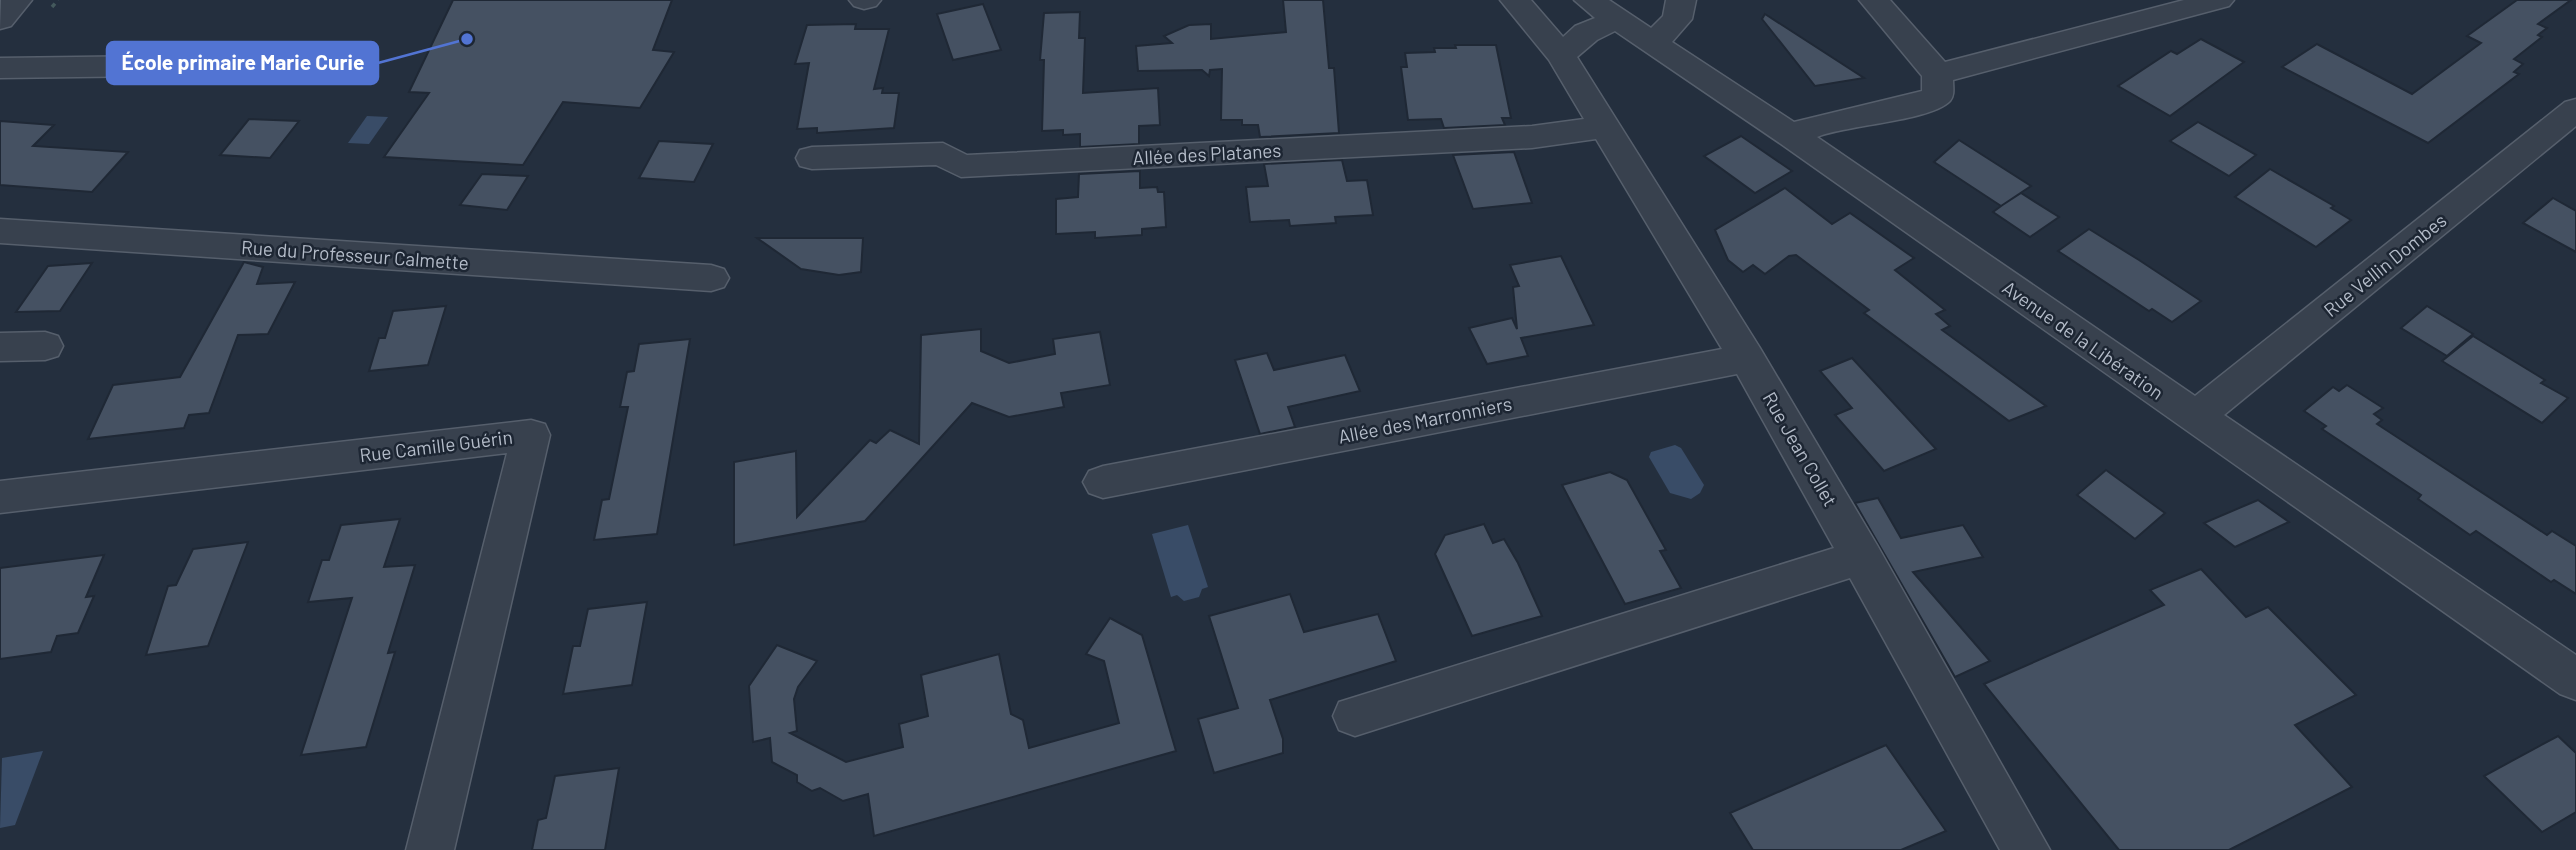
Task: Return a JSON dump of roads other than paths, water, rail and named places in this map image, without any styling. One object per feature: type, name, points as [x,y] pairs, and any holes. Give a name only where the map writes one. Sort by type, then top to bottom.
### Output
[{"type":"street","points":[[0,20],[17,0]]},
{"type":"street","name":"Rue Jean Collet","points":[[1515,0],[1553,47],[1605,127],[1747,358],[2026,850]]},
{"type":"street","points":[[1654,43],[1677,19],[1681,0]]},
{"type":"street","points":[[1791,136],[1810,126],[1916,106],[1937,96],[1938,74],[1874,0]]},
{"type":"street","points":[[1938,74],[2220,0]]},
{"type":"street","points":[[1553,47],[1570,14],[1590,1]]},
{"type":"street","name":"Avenue de la Libération","points":[[1590,1],[1791,136],[2576,680]]},
{"type":"street","points":[[1553,47],[1618,19]]},
{"type":"street","points":[[0,68],[154,66]]},
{"type":"street","name":"Rue Vellin Dombes","points":[[2192,416],[2221,399],[2576,109]]},
{"type":"street","name":"Allée des Platanes","points":[[812,158],[943,154],[961,166],[1532,137],[1605,127]]},
{"type":"street","name":"Rue du Professeur Calmette","points":[[0,231],[710,278]]},
{"type":"street","points":[[0,347],[45,346]]},
{"type":"street","name":"Allée des Marronniers","points":[[1102,482],[1747,358]]},
{"type":"street","name":"Rue Camille Guérin","points":[[0,497],[530,435],[430,850]]},
{"type":"street","points":[[1355,716],[1862,557]]},
{"type":"water","points":[[367,116],[388,117],[369,144],[348,143]]},
{"type":"water","points":[[1675,445],[1681,448],[1704,485],[1700,493],[1691,499],[1670,493],[1649,457],[1651,452]]},
{"type":"water","points":[[1188,525],[1208,587],[1202,589],[1199,597],[1184,601],[1177,595],[1171,597],[1152,534]]},
{"type":"water","points":[[43,751],[15,825],[0,828],[2,758]]},
{"type":"place","name":"École primaire Marie Curie","points":[[467,39]]}]
